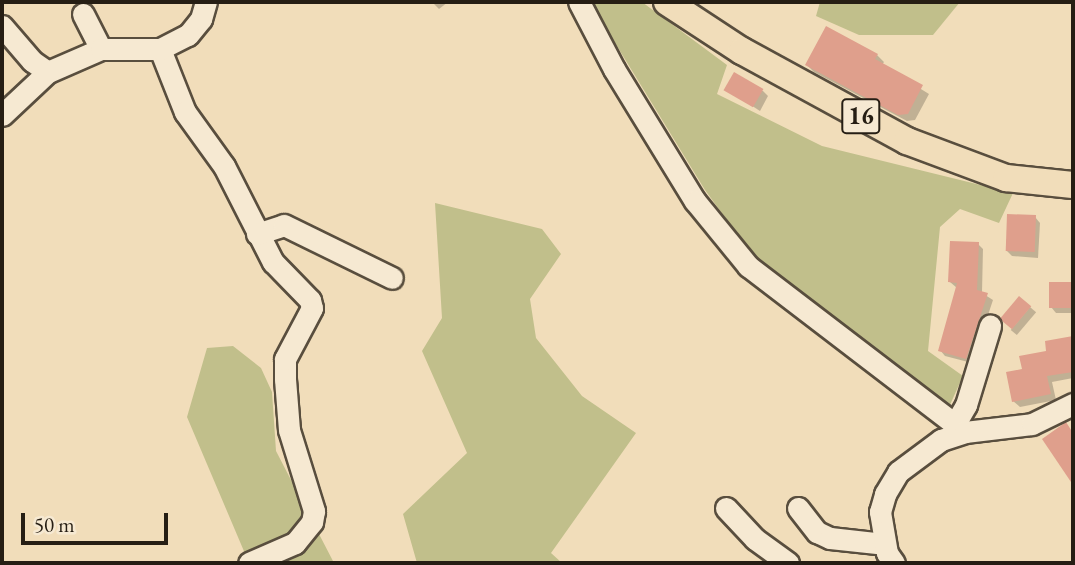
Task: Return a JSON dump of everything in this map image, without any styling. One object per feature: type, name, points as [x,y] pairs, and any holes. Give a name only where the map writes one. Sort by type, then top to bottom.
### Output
[{"type":"main road","name":"16","points":[[667,2],[742,51],[907,141],[1006,178],[1073,185]]},
{"type":"street","points":[[2,115],[48,72],[101,50],[160,49],[188,35],[201,19],[206,2]]},
{"type":"street","points":[[579,2],[614,69],[695,201],[748,266],[960,428]]},
{"type":"street","points":[[83,15],[101,50]]},
{"type":"street","points":[[2,26],[32,61],[48,72]]},
{"type":"street","points":[[160,49],[185,112],[224,166],[273,262],[310,300],[312,308],[285,359],[289,430],[314,511],[312,522],[295,543],[249,563]]},
{"type":"street","points":[[257,234],[284,225],[392,278]]},
{"type":"street","points":[[960,428],[990,326]]},
{"type":"street","points":[[799,508],[817,532],[884,556],[880,512],[885,494],[898,472],[960,428],[1032,424],[1073,404]]},
{"type":"street","points":[[726,508],[755,539],[788,563]]},
{"type":"shaded area","points":[[590,2],[642,2],[727,65],[717,94],[822,146],[1013,193],[999,223],[960,209],[940,227],[928,351],[963,376],[949,407],[759,264],[705,190]]},
{"type":"shaded area","points":[[820,2],[960,2],[933,35],[859,35],[816,16]]},
{"type":"shaded area","points":[[435,203],[542,229],[561,254],[530,299],[536,338],[582,396],[636,433],[551,553],[562,563],[417,563],[403,514],[467,453],[422,351],[442,318]]},
{"type":"shaded area","points":[[233,346],[261,368],[272,392],[276,451],[334,563],[249,563],[187,417],[207,348]]},
{"type":"building","points":[[826,26],[878,54],[875,59],[923,85],[908,114],[898,115],[805,65]]},
{"type":"building","points":[[734,72],[763,89],[753,107],[724,90]]},
{"type":"building","points":[[1007,214],[1036,215],[1035,252],[1006,251]]},
{"type":"building","points":[[950,241],[979,242],[977,290],[988,293],[966,359],[938,351],[957,283],[948,282]]},
{"type":"building","points":[[1049,282],[1073,282],[1073,308],[1049,308]]},
{"type":"building","points":[[1019,296],[1031,306],[1012,329],[1000,319]]},
{"type":"building","points":[[1073,336],[1073,372],[1047,376],[1051,394],[1012,402],[1006,372],[1022,369],[1019,356],[1046,351],[1045,341]]},
{"type":"building","points":[[1066,422],[1073,433],[1073,485],[1042,439]]}]
